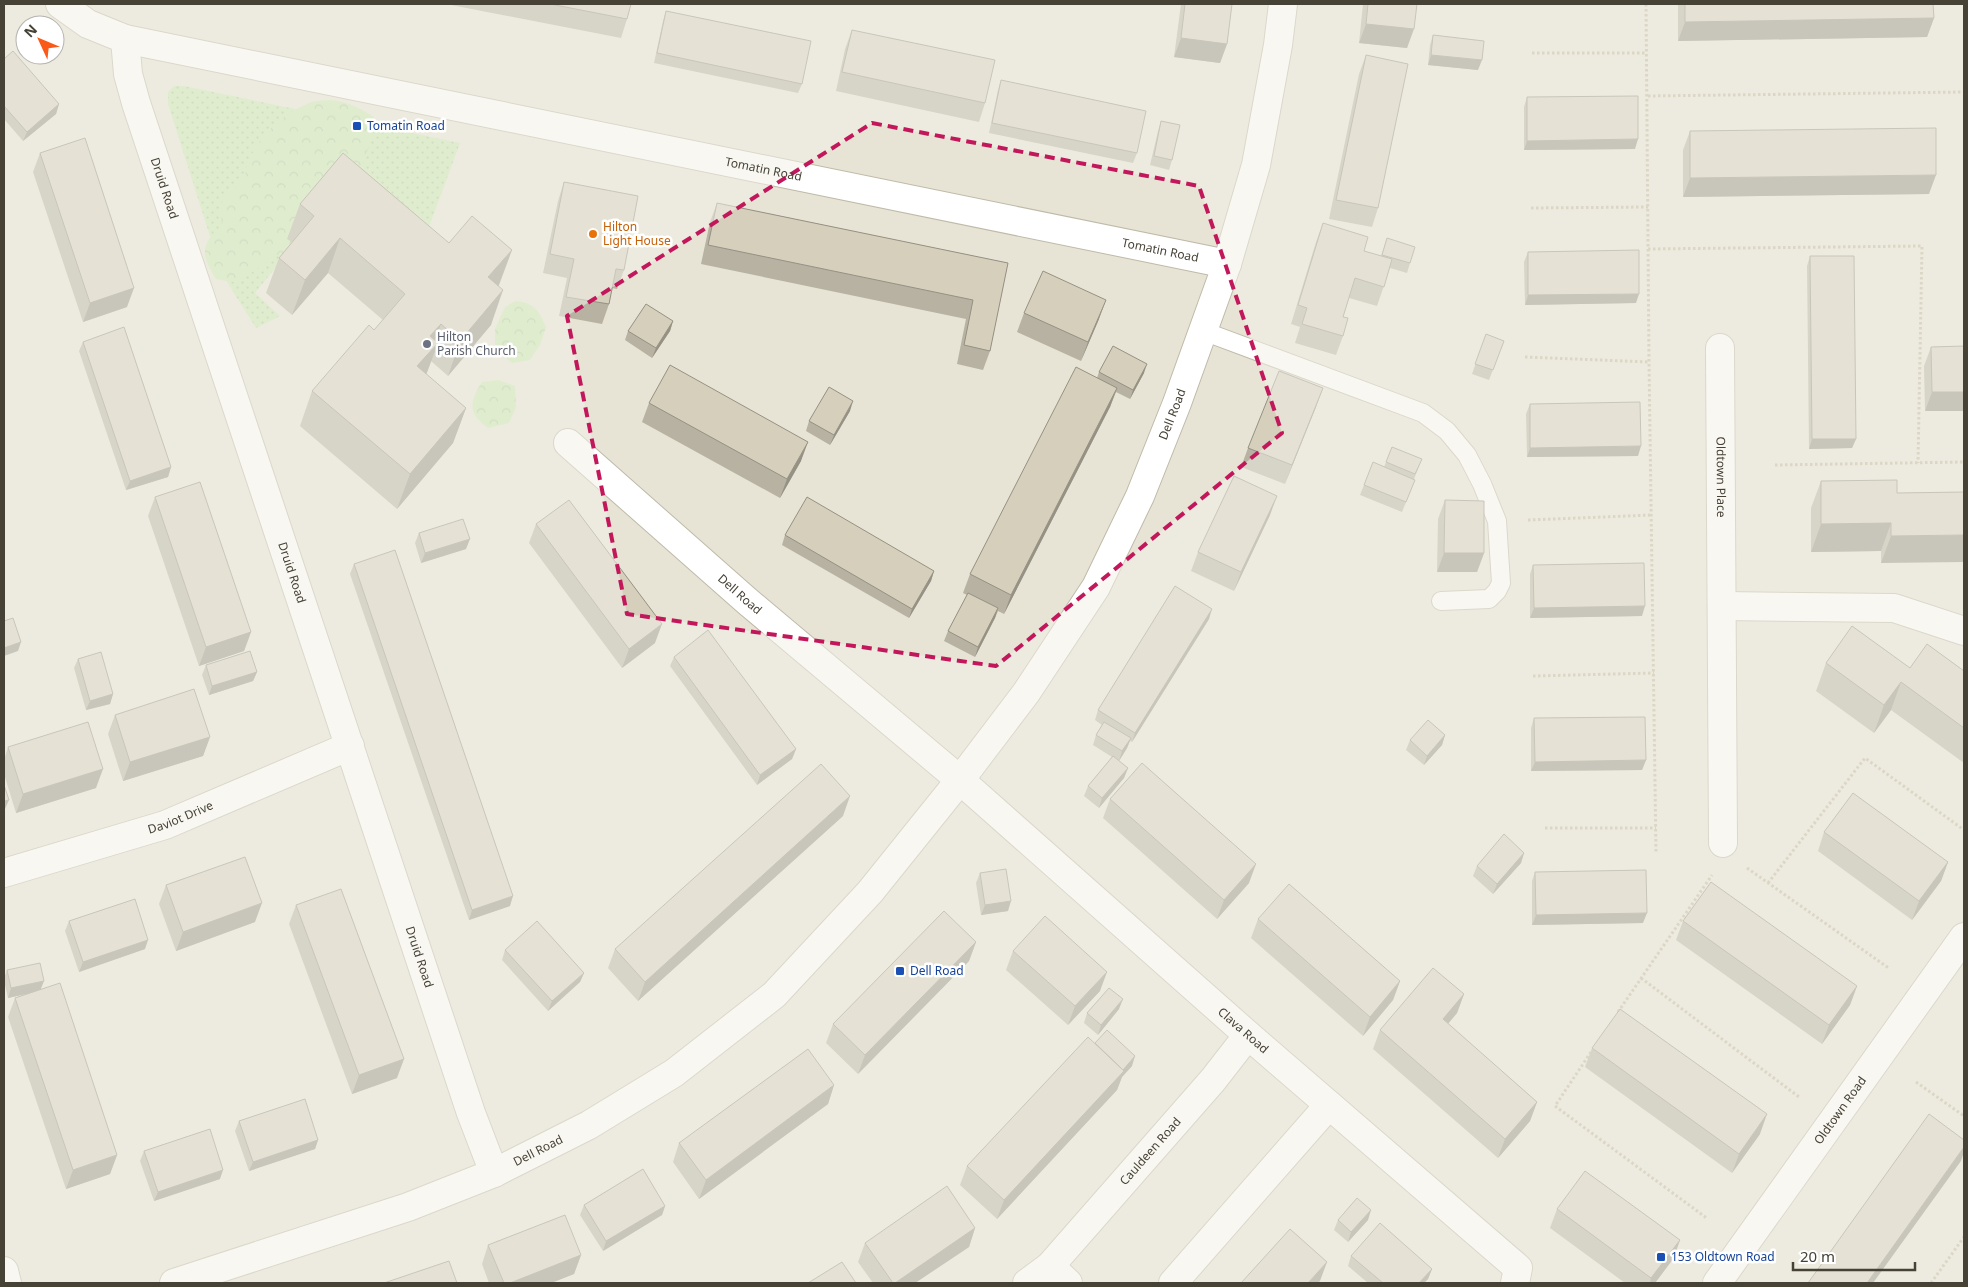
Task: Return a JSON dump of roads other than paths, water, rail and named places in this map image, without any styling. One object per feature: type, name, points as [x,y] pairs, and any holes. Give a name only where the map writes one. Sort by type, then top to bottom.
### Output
[{"type":"street","points":[[60,4],[88,24],[125,39]]},
{"type":"street","name":"Dell Road","points":[[174,1283],[408,1207],[494,1173],[589,1125],[674,1072],[774,994],[870,892],[960,780],[1026,693],[1096,587],[1140,496],[1177,403],[1227,264],[1256,165],[1278,45],[1283,4]]},
{"type":"street","name":"Tomatin Road","points":[[125,39],[1227,264]]},
{"type":"street","name":"Druid Road","points":[[125,39],[128,74],[136,103],[471,1113],[494,1173]]},
{"type":"street","name":"Oldtown Place","points":[[1720,348],[1723,848]]},
{"type":"street","name":"Dell Road","points":[[568,444],[747,601],[960,780]]},
{"type":"street","points":[[1722,606],[1894,608],[1964,631]]},
{"type":"street","name":"Daviot Drive","points":[[4,873],[165,825],[350,746]]},
{"type":"street","name":"Clava Road","points":[[960,780],[1329,1105],[1518,1268],[1515,1283]]},
{"type":"street","name":"Oldtown Road","points":[[1717,1283],[1964,937]]},
{"type":"street","name":"Cauldeen Road","points":[[1027,1283],[1059,1275],[1248,1034]]},
{"type":"street","points":[[1173,1283],[1329,1105]]},
{"type":"street","points":[[4,1271],[7,1283]]},
{"type":"lane","points":[[1203,331],[1423,413],[1447,431],[1467,455],[1482,484],[1497,521],[1501,583],[1497,591],[1489,599],[1441,601]]},
{"type":"place","name":"Tomatin Road","points":[[357,126]]},
{"type":"place","name":"Hilton Light House","points":[[593,234]]},
{"type":"place","name":"Hilton Parish Church","points":[[427,344]]},
{"type":"place","name":"Dell Road","points":[[900,971]]},
{"type":"place","name":"153 Oldtown Road","points":[[1661,1257]]}]
